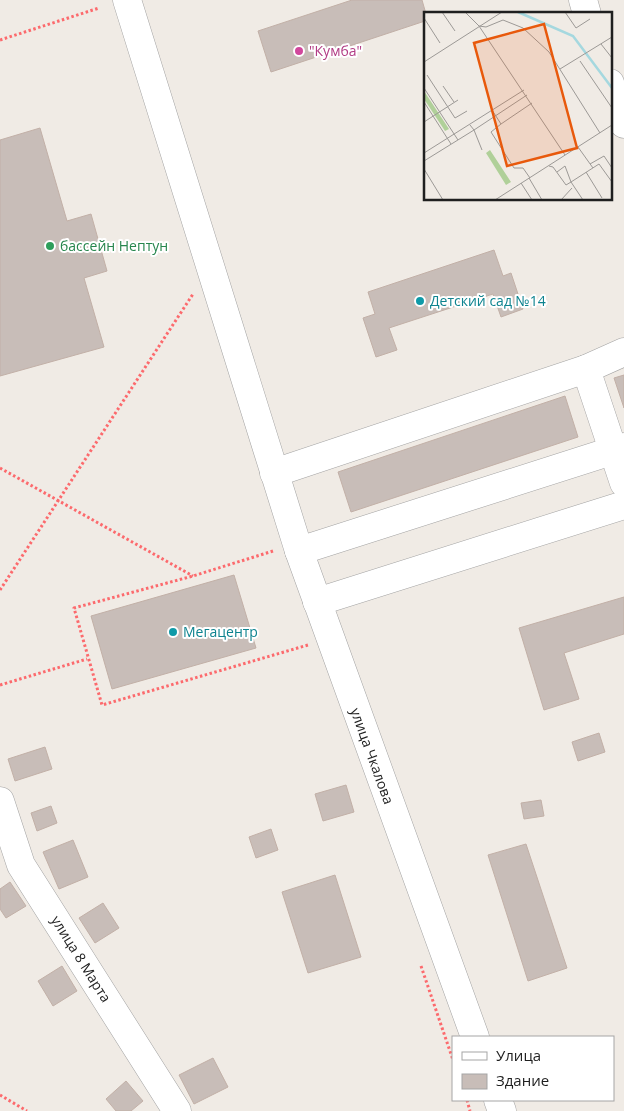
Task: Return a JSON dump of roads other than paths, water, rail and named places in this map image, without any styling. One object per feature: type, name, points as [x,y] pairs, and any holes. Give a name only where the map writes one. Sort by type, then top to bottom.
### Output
[{"type":"street","name":"улица Чкалова","points":[[127,0],[274,473],[287,550],[317,602],[475,1036]]},
{"type":"street","points":[[612,89],[624,124]]},
{"type":"street","points":[[274,473],[586,369],[624,352]]},
{"type":"street","points":[[586,369],[618,448],[624,484]]},
{"type":"street","points":[[287,550],[618,448]]},
{"type":"street","points":[[317,602],[624,505]]},
{"type":"street","name":"улица 8 Марта","points":[[0,800],[21,865],[177,1111]]},
{"type":"place","name":"\"Кумба\"","points":[[299,51]]},
{"type":"place","name":"бассейн Нептун","points":[[50,246]]},
{"type":"place","name":"Детский сад №14","points":[[420,301]]},
{"type":"place","name":"Мегацентр","points":[[173,632]]}]
